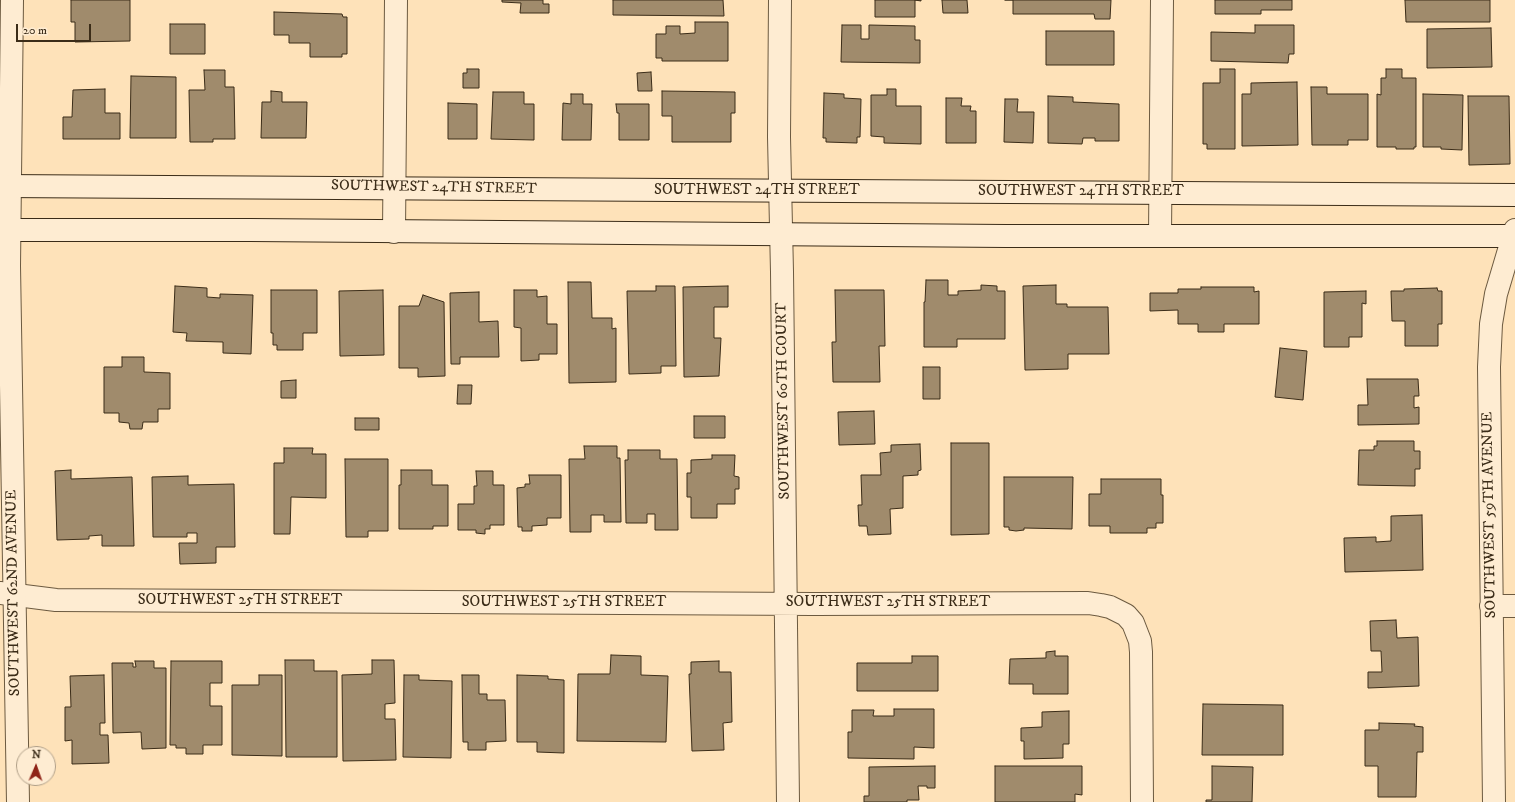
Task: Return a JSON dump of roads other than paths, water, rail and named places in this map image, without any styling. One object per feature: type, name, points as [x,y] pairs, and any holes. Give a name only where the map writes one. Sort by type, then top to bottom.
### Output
[{"type":"street","name":"SOUTHWEST 62ND AVENUE","points":[[12,0],[5,186],[7,594],[18,802]]},
{"type":"street","points":[[394,232],[396,0]]},
{"type":"street","name":"SOUTHWEST 60TH COURT","points":[[780,0],[780,191],[788,802]]},
{"type":"street","points":[[1160,235],[1162,0]]},
{"type":"street","name":"SOUTHWEST 24TH STREET","points":[[5,186],[395,187],[780,191],[1515,195]]},
{"type":"street","points":[[5,230],[1006,236],[1514,234]]},
{"type":"street","name":"SOUTHWEST 59TH AVENUE","points":[[1494,802],[1488,395],[1490,336],[1498,285],[1514,234]]},
{"type":"street","name":"SOUTHWEST 25TH STREET","points":[[7,594],[56,600],[1088,603],[1110,606],[1126,615],[1133,623],[1137,631],[1141,652],[1142,802]]},
{"type":"street","points":[[1491,606],[1515,606]]}]
